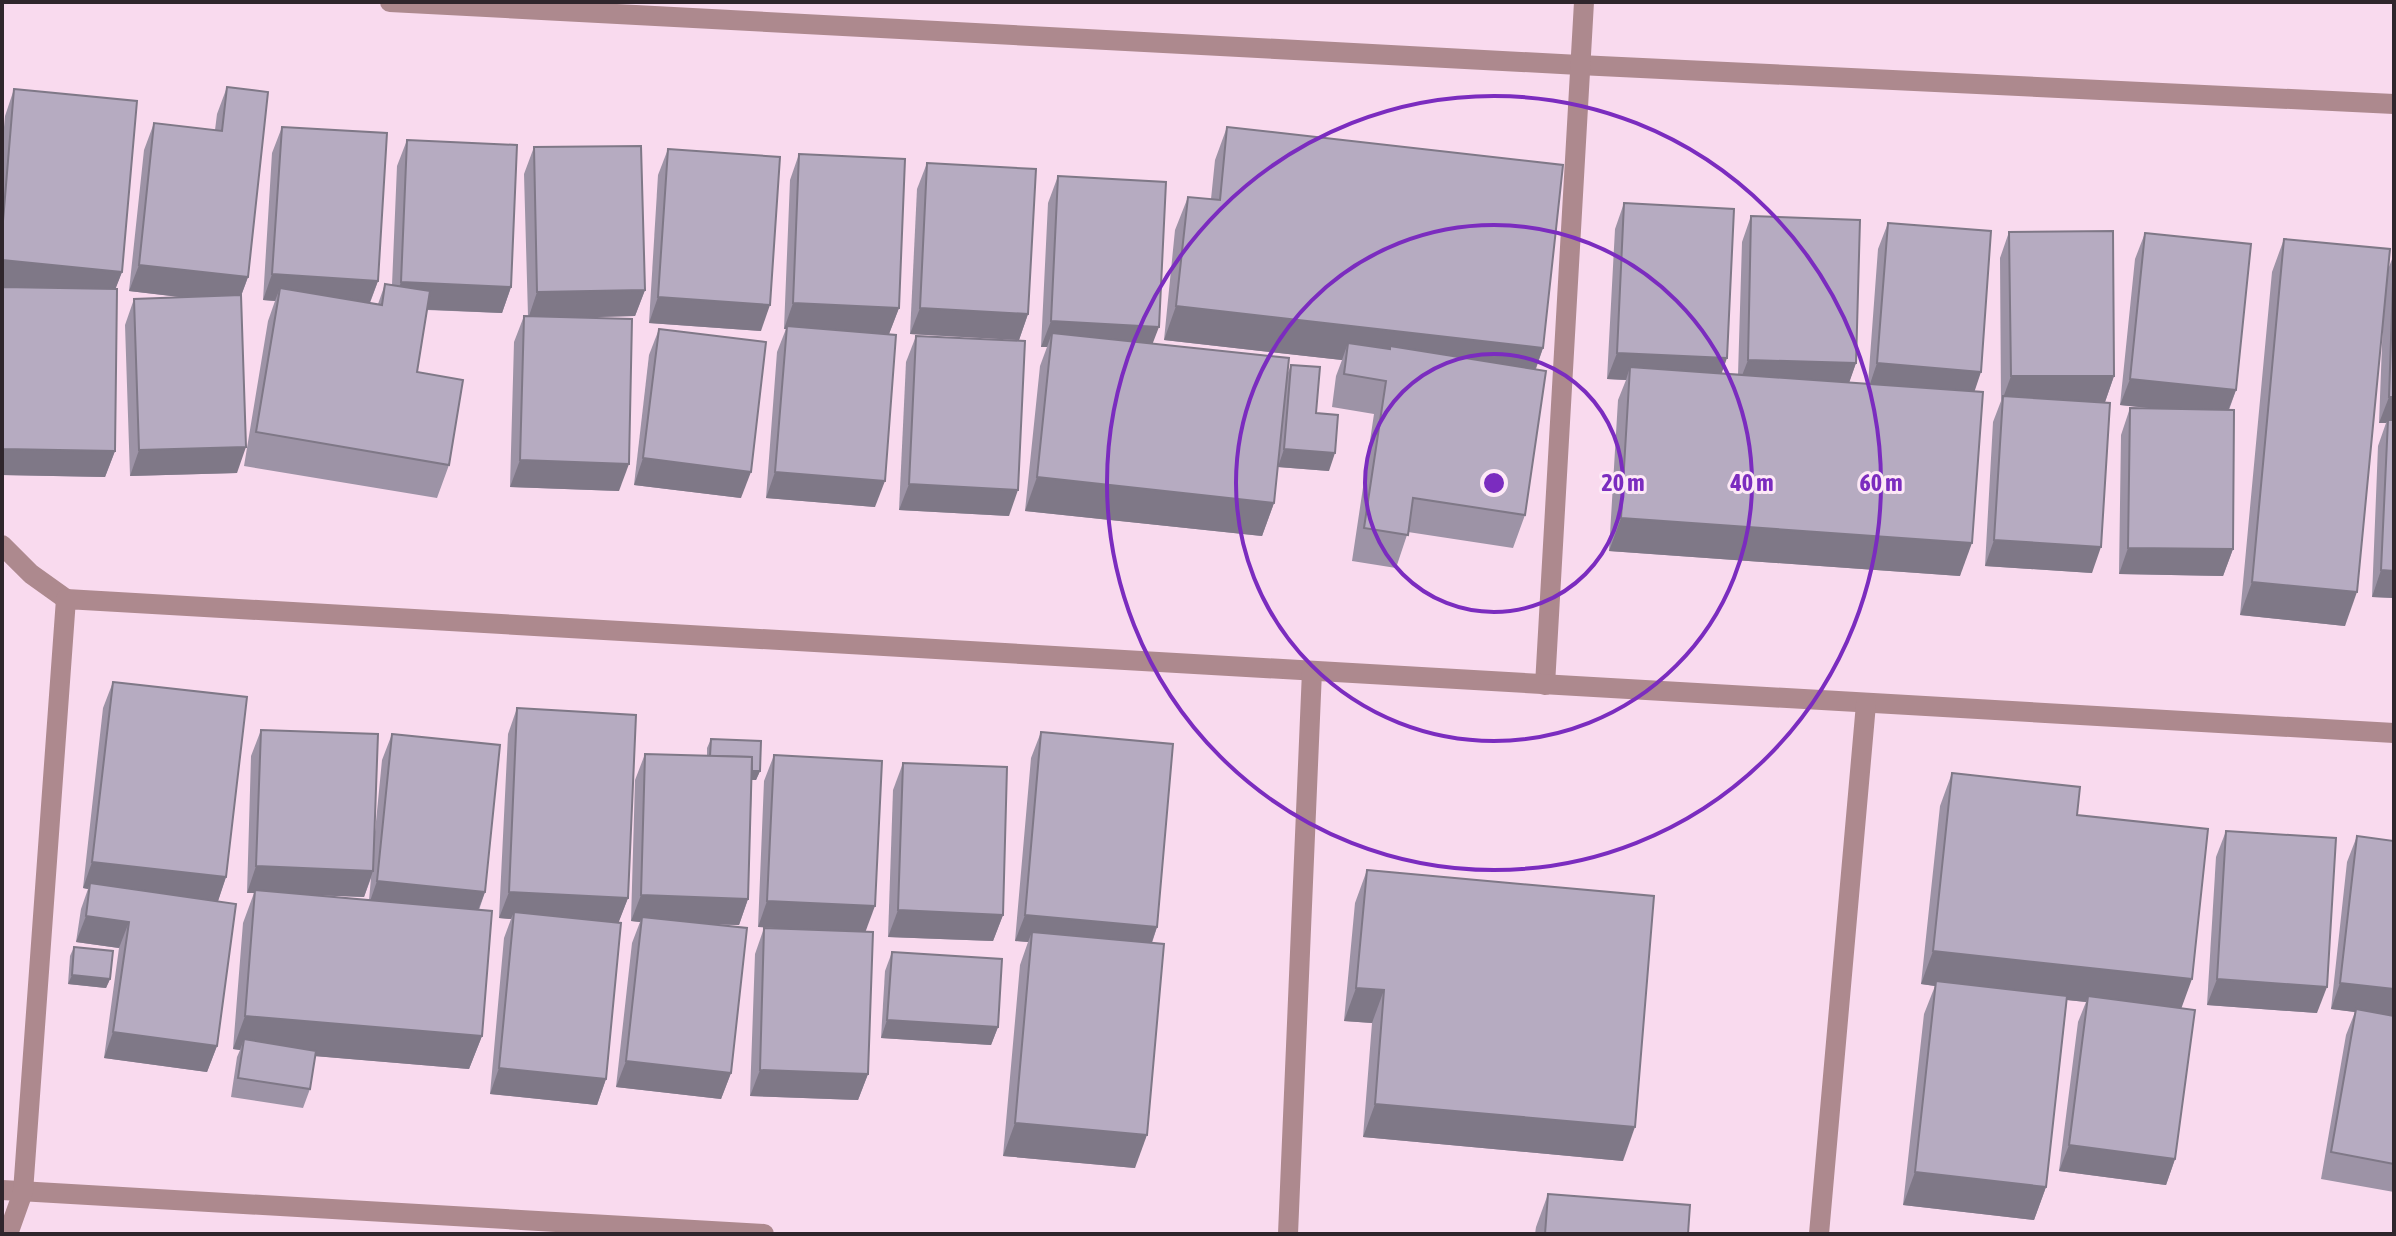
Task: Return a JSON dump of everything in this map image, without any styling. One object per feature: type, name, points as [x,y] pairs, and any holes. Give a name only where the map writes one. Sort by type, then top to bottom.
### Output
[{"type":"street","points":[[390,2],[1579,65],[2394,104]]},
{"type":"street","points":[[1545,685],[1584,2]]},
{"type":"street","points":[[2,545],[31,574],[66,599],[2394,733]]},
{"type":"street","points":[[8,1234],[23,1192],[66,599]]},
{"type":"street","points":[[1288,1234],[1312,671]]},
{"type":"street","points":[[1819,1234],[1866,704]]},
{"type":"street","points":[[2,1190],[764,1234]]},
{"type":"shaded area","points":[[2,2],[2394,2],[2394,1234],[2,1234]]},
{"type":"building","points":[[227,87],[268,92],[248,277],[139,265],[154,123],[222,131]]},
{"type":"building","points":[[14,89],[137,101],[122,272],[2,260]]},
{"type":"building","points":[[282,127],[387,133],[378,281],[272,274]]},
{"type":"building","points":[[1227,127],[1563,165],[1543,348],[1176,306],[1188,197],[1220,200]]},
{"type":"building","points":[[407,140],[517,145],[511,287],[401,282]]},
{"type":"building","points":[[641,146],[645,290],[537,292],[534,147]]},
{"type":"building","points":[[668,149],[780,157],[770,305],[658,297]]},
{"type":"building","points":[[799,154],[905,159],[899,308],[793,303]]},
{"type":"building","points":[[927,163],[1036,169],[1028,314],[920,308]]},
{"type":"building","points":[[1058,176],[1166,182],[1159,327],[1051,321]]},
{"type":"building","points":[[1624,203],[1734,209],[1727,358],[1617,353]]},
{"type":"building","points":[[1751,216],[1860,220],[1856,363],[1748,360]]},
{"type":"building","points":[[1888,223],[1991,231],[1981,372],[1877,363]]},
{"type":"building","points":[[2113,231],[2114,376],[2011,376],[2009,232]]},
{"type":"building","points":[[2145,233],[2251,244],[2236,390],[2130,379]]},
{"type":"building","points":[[2284,239],[2390,249],[2357,592],[2252,582]]},
{"type":"building","points":[[2394,254],[2394,397],[2389,397]]},
{"type":"building","points":[[385,284],[430,291],[417,372],[463,380],[449,465],[256,432],[280,288],[382,305]]},
{"type":"building","points":[[2,287],[117,289],[115,451],[2,449]]},
{"type":"building","points":[[241,295],[246,447],[139,450],[134,299]]},
{"type":"building","points":[[524,316],[632,319],[629,464],[520,460]]},
{"type":"building","points":[[787,326],[896,335],[885,481],[775,472]]},
{"type":"building","points":[[659,329],[766,342],[751,472],[643,458]]},
{"type":"building","points":[[1052,333],[1289,358],[1274,503],[1037,477]]},
{"type":"building","points":[[916,336],[1025,341],[1018,490],[909,484]]},
{"type":"building","points":[[1348,343],[1390,349],[1390,346],[1546,371],[1525,515],[1413,498],[1408,535],[1364,528],[1386,381],[1344,374]]},
{"type":"building","points":[[1291,365],[1320,367],[1316,413],[1338,415],[1335,453],[1284,449]]},
{"type":"building","points":[[1630,367],[1983,392],[1972,543],[1621,518]]},
{"type":"building","points":[[2003,396],[2110,403],[2101,547],[1994,540]]},
{"type":"building","points":[[2130,408],[2234,410],[2233,549],[2128,548]]},
{"type":"building","points":[[2388,420],[2394,420],[2394,571],[2381,570]]},
{"type":"building","points":[[113,682],[247,697],[226,877],[92,862]]},
{"type":"building","points":[[517,708],[636,715],[628,898],[509,892]]},
{"type":"building","points":[[261,730],[378,734],[373,871],[256,866]]},
{"type":"building","points":[[1041,732],[1173,744],[1157,927],[1025,915]]},
{"type":"building","points":[[392,734],[500,745],[485,892],[377,881]]},
{"type":"building","points":[[711,739],[761,741],[760,771],[752,771],[752,757],[710,756]]},
{"type":"building","points":[[645,754],[752,757],[748,899],[641,895]]},
{"type":"building","points":[[774,755],[882,761],[875,906],[767,901]]},
{"type":"building","points":[[903,763],[1007,767],[1003,915],[898,910]]},
{"type":"building","points":[[1952,773],[2080,787],[2077,815],[2208,829],[2192,979],[1933,951]]},
{"type":"building","points":[[2226,831],[2336,838],[2327,987],[2217,979]]},
{"type":"building","points":[[2357,836],[2394,841],[2394,989],[2340,983]]},
{"type":"building","points":[[1367,870],[1654,896],[1635,1127],[1375,1104],[1384,990],[1356,988]]},
{"type":"building","points":[[90,883],[236,904],[217,1046],[113,1032],[129,922],[86,916]]},
{"type":"building","points":[[255,890],[492,911],[482,1036],[245,1016]]},
{"type":"building","points":[[514,912],[621,923],[606,1079],[499,1068]]},
{"type":"building","points":[[642,917],[747,928],[731,1073],[626,1061]]},
{"type":"building","points":[[764,928],[873,932],[868,1074],[760,1070]]},
{"type":"building","points":[[1032,932],[1164,944],[1147,1135],[1015,1123]]},
{"type":"building","points":[[74,947],[113,951],[110,979],[72,975]]},
{"type":"building","points":[[892,952],[1002,959],[998,1027],[887,1020]]},
{"type":"building","points":[[1936,981],[2067,996],[2046,1187],[1915,1172]]},
{"type":"building","points":[[2088,996],[2195,1010],[2175,1159],[2069,1145]]},
{"type":"building","points":[[2356,1009],[2394,1016],[2394,1164],[2331,1152]]},
{"type":"building","points":[[244,1039],[316,1051],[310,1089],[238,1078]]},
{"type":"building","points":[[1548,1194],[1690,1205],[1688,1234],[1545,1234]]}]
